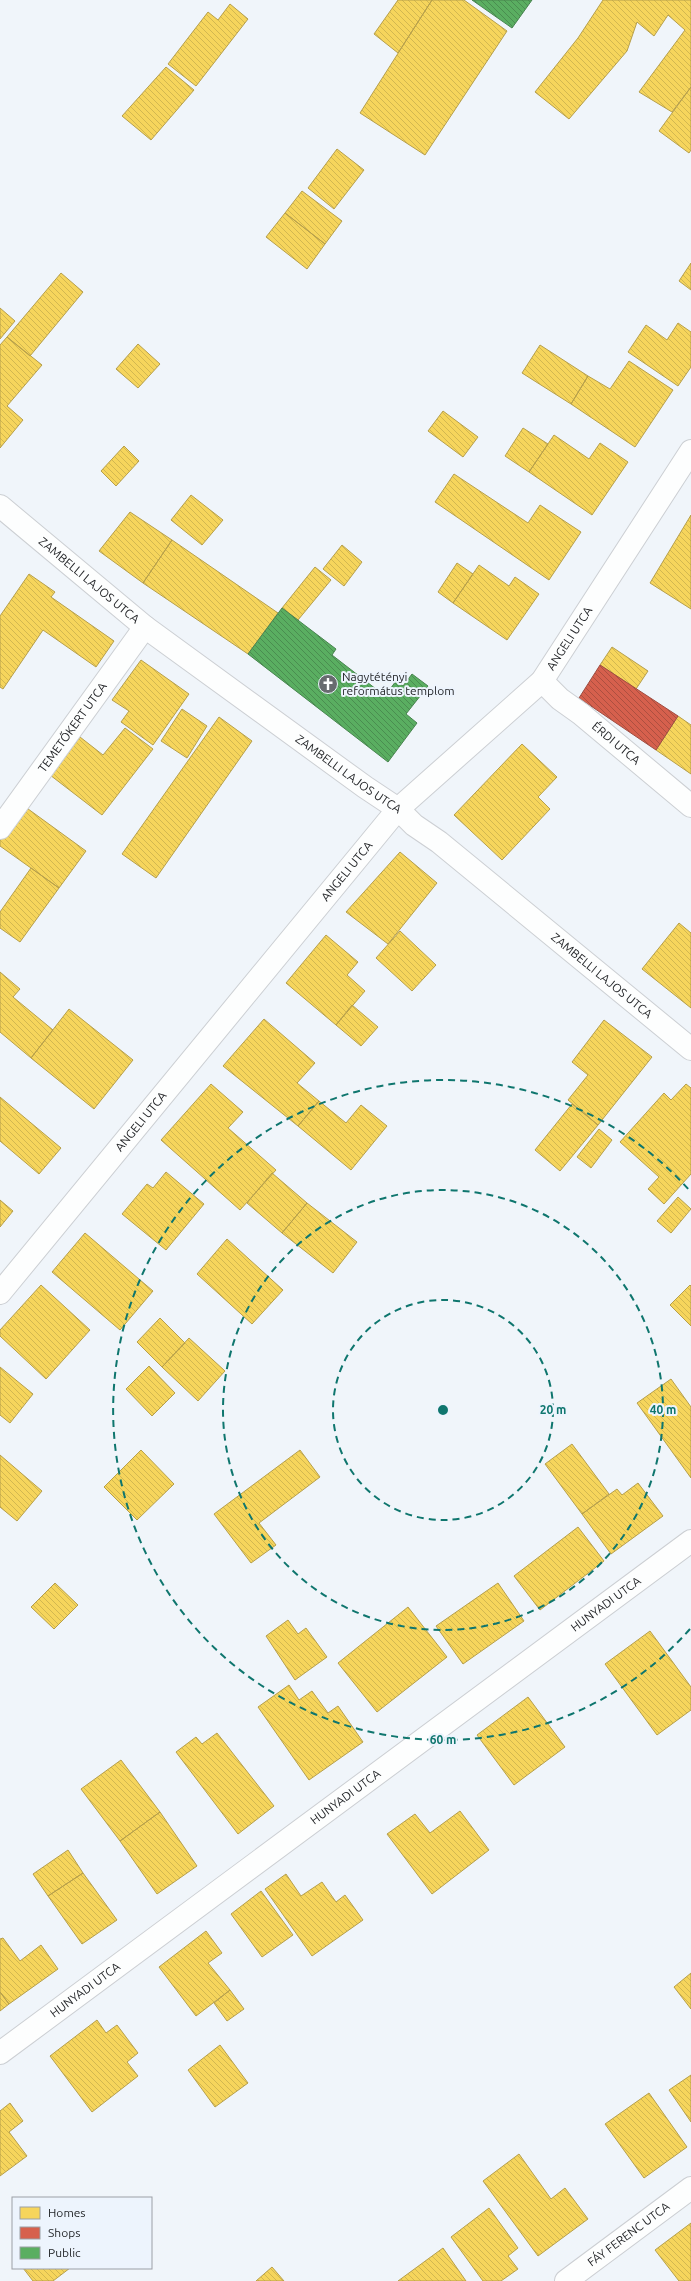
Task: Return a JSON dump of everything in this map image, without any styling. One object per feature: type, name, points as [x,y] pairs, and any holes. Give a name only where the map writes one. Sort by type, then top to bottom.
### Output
[{"type":"street","name":"ANGELI UTCA","points":[[0,1293],[398,809],[542,681],[691,451]]},
{"type":"street","name":"ZAMBELLI LAJOS UTCA","points":[[0,506],[145,627],[365,787],[398,809],[414,825],[439,842],[691,1049]]},
{"type":"street","name":"TEMETŐKERT UTCA","points":[[0,828],[145,627]]},
{"type":"street","name":"ÉRDI UTCA","points":[[542,681],[560,699],[581,714],[691,806]]},
{"type":"street","name":"HUNYADI UTCA","points":[[0,2053],[691,1541]]},
{"type":"street","name":"FÁY FERENC UTCA","points":[[566,2281],[691,2188]]},
{"type":"building: Homes","points":[[398,0],[432,0],[398,53],[374,34]]},
{"type":"building: Homes","points":[[432,0],[464,0],[507,31],[425,155],[360,113]]},
{"type":"building: Homes","points":[[603,0],[691,0],[691,87],[672,112],[639,92],[685,30],[668,15],[654,36],[637,22],[627,51],[569,119],[535,92],[578,38]]},
{"type":"building: Homes","points":[[230,4],[248,19],[196,86],[168,64],[208,12],[218,20]]},
{"type":"building: Homes","points":[[166,67],[194,90],[151,140],[122,116]]},
{"type":"building: Homes","points":[[691,87],[691,150],[689,153],[659,131]]},
{"type":"building: Homes","points":[[337,149],[364,170],[334,209],[308,188]]},
{"type":"building: Homes","points":[[302,191],[342,221],[325,244],[285,213]]},
{"type":"building: Homes","points":[[285,213],[325,244],[307,269],[266,237]]},
{"type":"building: Homes","points":[[691,263],[691,290],[679,281]]},
{"type":"building: Homes","points":[[61,273],[83,292],[30,356],[7,337]]},
{"type":"building: Homes","points":[[0,308],[15,321],[0,339]]},
{"type":"building: Homes","points":[[678,323],[691,332],[691,367],[678,386],[628,352],[646,325],[667,340]]},
{"type":"building: Homes","points":[[7,337],[42,365],[7,406],[23,420],[0,448],[0,345]]},
{"type":"building: Homes","points":[[138,344],[160,364],[138,388],[116,369]]},
{"type":"building: Homes","points":[[540,345],[588,376],[571,404],[522,373]]},
{"type":"building: Homes","points":[[629,361],[673,390],[635,447],[571,404],[588,376],[610,389]]},
{"type":"building: Homes","points":[[443,411],[478,437],[463,457],[428,431]]},
{"type":"building: Homes","points":[[523,428],[548,444],[529,472],[505,456]]},
{"type":"building: Homes","points":[[554,435],[589,459],[600,443],[628,462],[592,515],[529,472]]},
{"type":"building: Homes","points":[[124,446],[139,461],[116,486],[101,471]]},
{"type":"building: Homes","points":[[454,474],[528,523],[540,505],[581,532],[549,580],[435,502]]},
{"type":"building: Homes","points":[[191,495],[223,520],[202,545],[171,520]]},
{"type":"building: Homes","points":[[130,512],[172,540],[143,583],[99,551]]},
{"type":"building: Homes","points":[[691,515],[691,609],[650,583]]},
{"type":"building: Homes","points":[[172,540],[278,613],[248,654],[143,583]]},
{"type":"building: Homes","points":[[342,545],[362,562],[344,586],[323,569]]},
{"type":"building: Homes","points":[[457,563],[473,574],[453,603],[438,592]]},
{"type":"building: Homes","points":[[479,565],[509,586],[515,577],[539,594],[507,640],[453,603]]},
{"type":"building: Homes","points":[[315,567],[331,580],[298,620],[282,608]]},
{"type":"building: Homes","points":[[29,574],[55,592],[51,597],[114,641],[96,667],[43,630],[3,689],[0,687],[0,616]]},
{"type":"building: Homes","points":[[612,647],[648,671],[636,689],[600,665]]},
{"type":"building: Homes","points":[[141,660],[189,694],[153,745],[121,722],[129,711],[112,700]]},
{"type":"building: Homes","points":[[182,709],[207,726],[187,758],[161,741]]},
{"type":"building: Homes","points":[[678,716],[691,725],[691,774],[656,750]]},
{"type":"building: Homes","points":[[219,717],[252,741],[156,878],[122,854]]},
{"type":"building: Homes","points":[[125,728],[153,749],[102,815],[50,775],[80,737],[103,755]]},
{"type":"building: Homes","points":[[522,744],[557,777],[538,797],[550,809],[502,860],[454,815]]},
{"type":"building: Homes","points":[[24,806],[86,851],[59,888],[0,846],[0,840]]},
{"type":"building: Homes","points":[[400,852],[437,883],[388,944],[346,912]]},
{"type":"building: Homes","points":[[31,868],[59,888],[20,942],[0,928],[0,912]]},
{"type":"building: Homes","points":[[679,923],[691,933],[691,1008],[642,969]]},
{"type":"building: Homes","points":[[400,931],[436,965],[412,991],[376,958]]},
{"type":"building: Homes","points":[[326,935],[358,962],[347,975],[365,991],[336,1025],[286,983]]},
{"type":"building: Homes","points":[[0,972],[20,989],[13,997],[53,1030],[31,1058],[0,1032]]},
{"type":"building: Homes","points":[[352,1005],[378,1027],[361,1046],[336,1025]]},
{"type":"building: Homes","points":[[69,1009],[133,1060],[94,1109],[31,1058]]},
{"type":"building: Homes","points":[[264,1019],[315,1063],[297,1083],[319,1101],[298,1126],[223,1066]]},
{"type":"building: Homes","points":[[604,1020],[652,1057],[598,1125],[568,1100],[588,1075],[572,1062]]},
{"type":"building: Homes","points":[[211,1084],[243,1112],[228,1128],[276,1170],[240,1210],[161,1140]]},
{"type":"building: Homes","points":[[686,1084],[691,1088],[691,1174],[664,1204],[648,1189],[659,1177],[620,1142],[664,1093],[671,1100]]},
{"type":"building: Homes","points":[[0,1097],[61,1148],[39,1174],[0,1141]]},
{"type":"building: Homes","points":[[319,1101],[346,1123],[361,1105],[387,1126],[351,1170],[298,1126]]},
{"type":"building: Homes","points":[[572,1104],[598,1125],[560,1171],[535,1150]]},
{"type":"building: Homes","points":[[599,1129],[612,1140],[591,1168],[577,1157]]},
{"type":"building: Homes","points":[[166,1172],[204,1204],[166,1250],[122,1214],[147,1184],[153,1188]]},
{"type":"building: Homes","points":[[272,1173],[307,1203],[282,1233],[247,1203]]},
{"type":"building: Homes","points":[[678,1197],[691,1209],[671,1233],[657,1221]]},
{"type":"building: Homes","points":[[0,1200],[13,1211],[0,1227]]},
{"type":"building: Homes","points":[[307,1203],[357,1242],[333,1273],[282,1233]]},
{"type":"building: Homes","points":[[85,1233],[153,1291],[120,1330],[52,1272]]},
{"type":"building: Homes","points":[[227,1239],[283,1290],[252,1324],[197,1274]]},
{"type":"building: Homes","points":[[41,1285],[90,1330],[46,1379],[0,1336],[0,1330]]},
{"type":"building: Homes","points":[[690,1285],[691,1286],[691,1326],[670,1305]]},
{"type":"building: Homes","points":[[160,1318],[185,1343],[162,1367],[137,1342]]},
{"type":"building: Homes","points":[[189,1338],[225,1371],[198,1401],[162,1367]]},
{"type":"building: Homes","points":[[149,1366],[175,1393],[152,1416],[126,1389]]},
{"type":"building: Homes","points":[[0,1367],[33,1394],[10,1423],[0,1415]]},
{"type":"building: Homes","points":[[671,1379],[691,1407],[691,1478],[637,1403]]},
{"type":"building: Homes","points":[[572,1444],[609,1494],[582,1514],[545,1464]]},
{"type":"building: Homes","points":[[141,1450],[174,1484],[137,1520],[104,1487]]},
{"type":"building: Homes","points":[[300,1450],[320,1477],[259,1523],[276,1545],[251,1563],[214,1514]]},
{"type":"building: Homes","points":[[0,1455],[42,1491],[17,1521],[0,1507]]},
{"type":"building: Homes","points":[[638,1483],[663,1516],[611,1554],[582,1514],[617,1489],[622,1495]]},
{"type":"building: Homes","points":[[578,1527],[604,1561],[540,1610],[514,1576]]},
{"type":"building: Homes","points":[[55,1583],[78,1605],[54,1629],[31,1607]]},
{"type":"building: Homes","points":[[498,1583],[524,1621],[463,1664],[436,1626]]},
{"type":"building: Homes","points":[[408,1607],[447,1657],[377,1712],[338,1663]]},
{"type":"building: Homes","points":[[288,1620],[298,1634],[306,1628],[327,1657],[295,1680],[266,1636]]},
{"type":"building: Homes","points":[[650,1631],[691,1687],[691,1710],[657,1735],[605,1664]]},
{"type":"building: Homes","points":[[289,1685],[299,1700],[312,1691],[328,1713],[338,1706],[363,1742],[309,1780],[258,1707]]},
{"type":"building: Homes","points":[[528,1697],[565,1747],[514,1785],[477,1735]]},
{"type":"building: Homes","points":[[217,1733],[274,1806],[238,1834],[176,1752],[196,1737],[202,1744]]},
{"type":"building: Homes","points":[[121,1760],[160,1812],[120,1841],[81,1789]]},
{"type":"building: Homes","points":[[460,1811],[489,1850],[432,1894],[387,1834],[415,1814],[430,1833]]},
{"type":"building: Homes","points":[[160,1812],[197,1866],[157,1894],[120,1841]]},
{"type":"building: Homes","points":[[68,1850],[83,1873],[48,1896],[33,1874]]},
{"type":"building: Homes","points":[[83,1873],[117,1920],[82,1944],[48,1896]]},
{"type":"building: Homes","points":[[286,1874],[301,1896],[322,1882],[336,1902],[345,1895],[363,1920],[312,1956],[265,1889]]},
{"type":"building: Homes","points":[[261,1891],[293,1935],[262,1957],[231,1914]]},
{"type":"building: Homes","points":[[206,1931],[222,1953],[208,1963],[230,1990],[196,2016],[159,1967]]},
{"type":"building: Homes","points":[[3,1938],[20,1961],[41,1945],[58,1969],[9,2004],[0,1992],[0,1939]]},
{"type":"building: Homes","points":[[691,1973],[691,2009],[674,1987]]},
{"type":"building: Homes","points":[[230,1990],[244,2009],[227,2021],[214,2003]]},
{"type":"building: Homes","points":[[0,1992],[9,2004],[0,2011]]},
{"type":"building: Homes","points":[[97,2020],[106,2033],[117,2025],[138,2053],[127,2062],[138,2076],[92,2112],[50,2056]]},
{"type":"building: Homes","points":[[220,2045],[248,2083],[215,2107],[188,2070]]},
{"type":"building: Homes","points":[[691,2075],[691,2122],[669,2090]]},
{"type":"building: Homes","points":[[649,2093],[687,2147],[644,2178],[605,2124]]},
{"type":"building: Homes","points":[[10,2103],[23,2121],[9,2132],[27,2156],[0,2176],[0,2111]]},
{"type":"building: Homes","points":[[519,2154],[551,2199],[565,2188],[588,2219],[538,2256],[483,2181]]},
{"type":"building: Homes","points":[[489,2208],[518,2248],[508,2256],[518,2269],[501,2281],[483,2281],[451,2237]]},
{"type":"building: Homes","points":[[691,2223],[691,2281],[679,2281],[655,2250]]},
{"type":"building: Homes","points":[[443,2248],[466,2281],[398,2281]]},
{"type":"building: Homes","points":[[272,2267],[284,2281],[256,2281]]},
{"type":"building: Homes","points":[[24,2269],[69,2269],[53,2281],[33,2281]]},
{"type":"building: Shops","points":[[600,665],[678,716],[656,750],[579,698]]},
{"type":"building: Public","points":[[472,0],[532,0],[512,28]]},
{"type":"building: Public","name":"Nagytétényi református templom","points":[[282,608],[336,649],[332,655],[385,696],[396,681],[403,686],[412,674],[428,686],[406,714],[417,723],[388,762],[248,654]]},
{"type":"place","name":"Nagytétényi református templom","points":[[328,684]]}]
